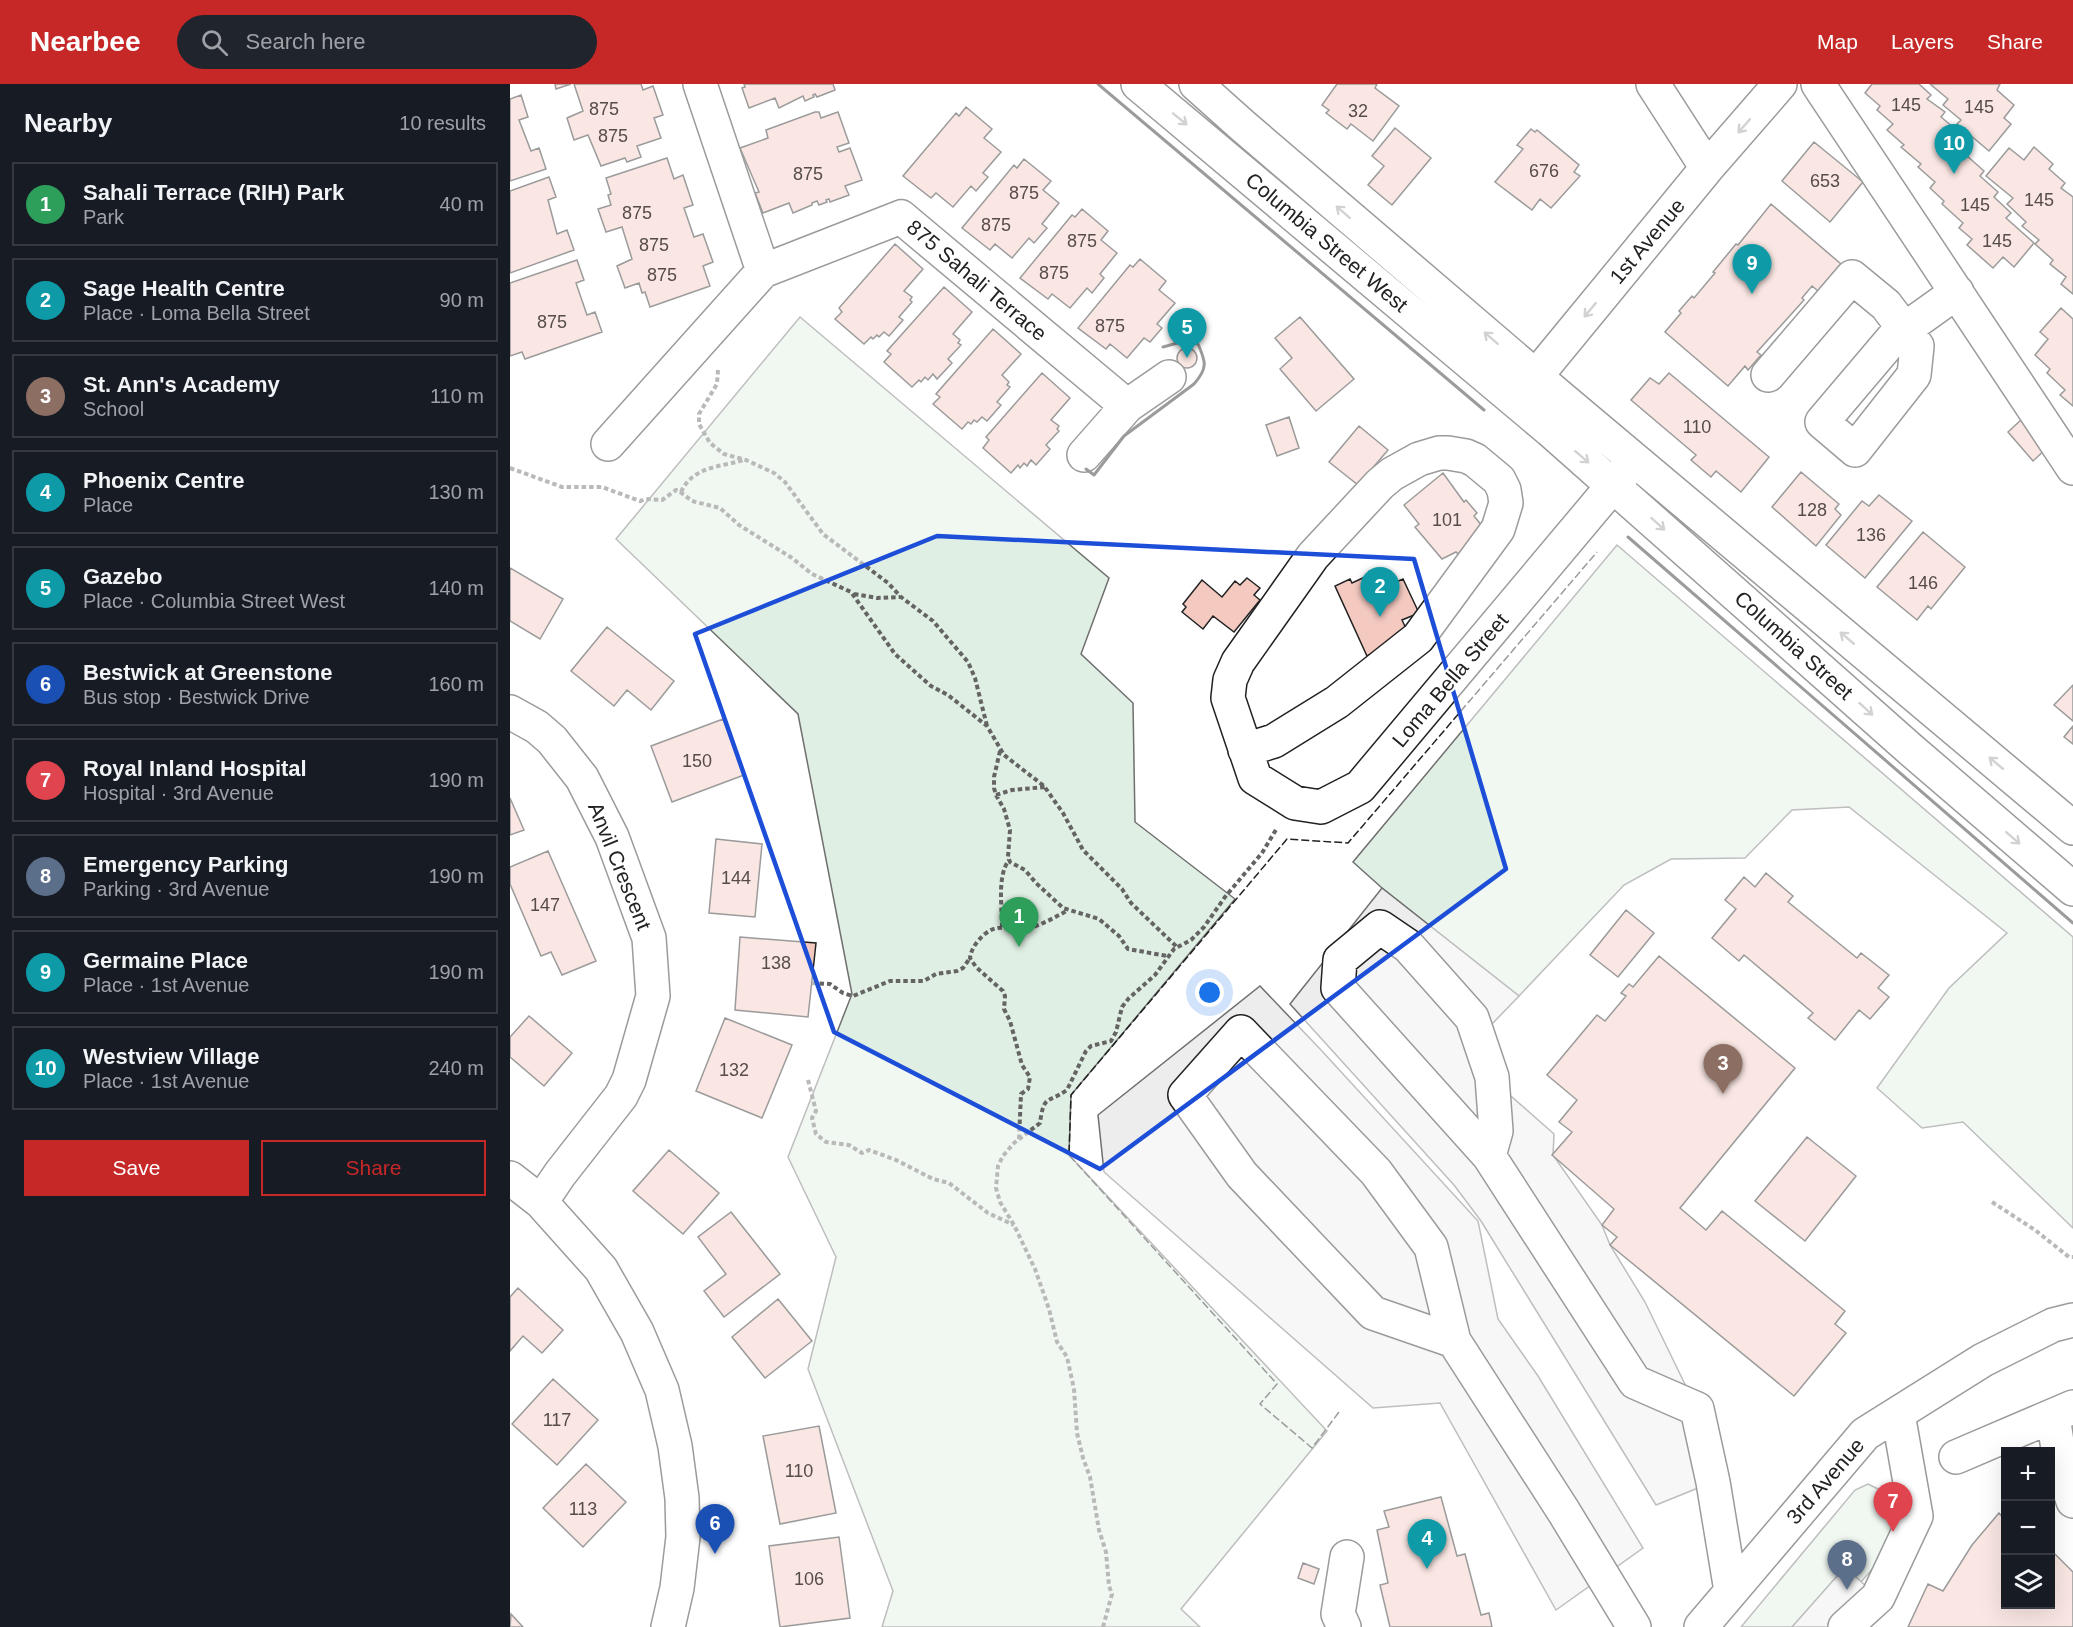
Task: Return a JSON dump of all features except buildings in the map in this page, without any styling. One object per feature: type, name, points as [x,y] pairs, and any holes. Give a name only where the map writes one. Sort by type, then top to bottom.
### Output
[{"type":"street","points":[[700,84],[763,271]]},
{"type":"street","name":"Columbia Street West","points":[[1138,84],[1526,388]]},
{"type":"street","name":"Columbia Street West","points":[[1196,84],[1526,388]]},
{"type":"street","points":[[1653,84],[1707,168]]},
{"type":"street","name":"1st Avenue","points":[[1526,388],[1707,168],[1780,84]]},
{"type":"street","points":[[1818,84],[2073,468]]},
{"type":"street","name":"875 Sahali Terrace","points":[[608,444],[763,271],[901,217],[1127,406]]},
{"type":"street","points":[[1768,375],[1852,277],[1886,305],[1905,329],[1958,292]]},
{"type":"street","points":[[1084,455],[1127,406],[1169,377]]},
{"type":"street","name":"Columbia Street","points":[[1526,388],[1634,459],[2073,828]]},
{"type":"street","name":"Columbia Street","points":[[1526,388],[1614,485],[1910,749],[2073,890]]},
{"type":"street","name":"Loma Bella Street","points":[[1245,750],[1274,741],[1337,702],[1418,638],[1498,529],[1506,508],[1506,495],[1501,483],[1475,460],[1457,454],[1439,453],[1419,459],[1392,474],[1313,556],[1238,662],[1230,680],[1228,698],[1245,750],[1255,778],[1295,803],[1321,807],[1360,787],[1634,459]]},
{"type":"street","name":"Anvil Crescent","points":[[510,712],[537,727],[552,740],[582,778],[612,837],[649,938],[653,996],[629,1080],[621,1096],[541,1202]]},
{"type":"street","points":[[1489,1156],[1497,1131],[1492,1077],[1472,1018],[1407,946],[1380,927],[1340,960],[1338,988],[1489,1156],[1635,1382],[1697,1409],[1713,1482],[1731,1592]]},
{"type":"street","points":[[1454,1341],[1373,1313],[1242,1175],[1185,1095],[1241,1032],[1376,1172],[1431,1247],[1454,1341],[1564,1512],[1634,1627]]},
{"type":"street","points":[[510,1178],[541,1202],[601,1269],[637,1332],[662,1390],[675,1446],[682,1498],[683,1537],[677,1588],[668,1627]]},
{"type":"street","name":"3rd Avenue","points":[[1701,1627],[1865,1434],[1983,1360],[2053,1325],[2073,1320]]},
{"type":"street","points":[[1956,1457],[2063,1412],[2060,1462],[2073,1501]]},
{"type":"street","points":[[1845,1627],[1878,1612],[1916,1515],[1898,1414]]},
{"type":"street","points":[[1344,1627],[1338,1614],[1347,1557]]},
{"type":"path","points":[[715,325],[717,384],[699,414],[699,424],[710,443],[724,454],[746,460],[774,473],[785,482],[823,534],[888,583],[901,597],[933,621],[968,662],[975,678],[988,728],[999,747],[1005,755],[1045,787],[1063,813],[1083,850],[1122,889],[1131,903],[1177,947]]},
{"type":"path","points":[[681,492],[691,478],[699,472],[723,464],[746,460]]},
{"type":"path","points":[[510,468],[562,487],[602,487],[640,501],[662,500],[676,490],[692,501],[720,507],[739,525],[792,558],[812,574],[839,585],[853,594],[895,654],[931,686],[948,695],[988,728]]},
{"type":"path","points":[[853,594],[877,598],[901,597]]},
{"type":"path","points":[[999,747],[994,777],[996,795],[1004,809],[1010,830],[1009,860],[1025,870],[1063,908],[1099,920],[1119,936],[1128,949],[1167,956]]},
{"type":"path","points":[[996,795],[1012,790],[1045,787]]},
{"type":"path","points":[[1103,1627],[1112,1594],[1109,1587],[1106,1552],[1099,1530],[1090,1477],[1077,1433],[1074,1389],[1067,1357],[1057,1342],[1051,1326],[1049,1309],[1035,1269],[1000,1202],[996,1174],[1004,1156],[1019,1139],[1040,1123],[1041,1111],[1047,1099],[1067,1090],[1086,1051],[1091,1046],[1111,1041],[1116,1032],[1122,1007],[1155,975],[1167,956],[1177,947],[1191,940],[1204,927],[1225,897],[1262,853],[1295,803]]},
{"type":"path","points":[[1002,927],[1001,881],[1004,868],[1009,860]]},
{"type":"path","points":[[812,983],[830,984],[843,993],[853,996],[890,981],[924,981],[936,974],[963,968],[985,934],[994,929],[1028,928],[1068,910]]},
{"type":"path","points":[[970,958],[976,967],[1003,991],[1004,1010],[1010,1021],[1022,1065],[1030,1077],[1028,1089],[1021,1094],[1019,1139]]},
{"type":"path","points":[[808,1080],[816,1111],[812,1125],[816,1134],[826,1142],[849,1145],[862,1153],[869,1150],[933,1179],[948,1183],[988,1213],[1014,1225]]},
{"type":"path","points":[[1992,1202],[2035,1230],[2069,1257],[2073,1257]]},
{"type":"highlighted area","points":[[937,536],[1414,559],[1506,869],[1100,1169],[834,1032],[695,634]]},
{"type":"green space","points":[[800,317],[1109,578],[1081,654],[1133,703],[1135,822],[1235,899],[1071,1095],[1069,1155],[1327,1431],[1181,1609],[1200,1627],[882,1627],[893,1591],[808,1369],[836,1257],[788,1157],[852,994],[798,714],[616,539]]},
{"type":"green space","points":[[1617,545],[2073,937],[2073,1228],[1963,1122],[1922,1128],[1877,1088],[1949,988],[2007,933],[1849,807],[1792,810],[1745,858],[1671,859],[1624,885],[1519,996],[1382,888],[1353,862]]},
{"type":"green space","points":[[1868,1484],[1880,1490],[1890,1499],[1896,1522],[1892,1546],[1861,1582],[1845,1568],[1792,1627],[1741,1627],[1855,1490]]},
{"type":"shaded area","points":[[1382,888],[1519,996],[1492,1024],[1504,1090],[1554,1134],[1553,1155],[1602,1225],[1610,1245],[1645,1302],[1697,1409],[1713,1482],[1656,1505],[1481,1221],[1454,1185],[1290,1004]]},
{"type":"shaded area","points":[[1260,986],[1478,1221],[1498,1319],[1538,1376],[1643,1548],[1556,1610],[1440,1403],[1373,1408],[1104,1172],[1098,1115]]},
{"type":"shaded area","points":[[1845,1567],[1878,1597],[1845,1627],[1792,1627]]},
{"type":"fence","points":[[1339,1412],[1312,1448],[1260,1404],[1277,1384],[1069,1155],[1071,1095],[1287,839],[1348,843],[1597,552]]},
{"type":"wall","points":[[1098,84],[1484,410]]},
{"type":"wall","points":[[1086,469],[1094,475],[1124,436],[1194,384],[1202,374],[1204,360],[1198,344],[1188,340],[1163,347]]},
{"type":"wall","points":[[1628,537],[2073,923]]},
{"type":"place","name":"Westview Village","points":[[1954,174]]},
{"type":"place","name":"Germaine Place","points":[[1752,294]]},
{"type":"place","name":"Gazebo","points":[[1187,358]]},
{"type":"place","name":"Sage Health Centre","points":[[1380,617]]},
{"type":"place","name":"Sahali Terrace (RIH) Park","points":[[1019,947]]},
{"type":"place","name":"St. Ann's Academy","points":[[1723,1094]]},
{"type":"place","name":"Royal Inland Hospital","points":[[1893,1532]]},
{"type":"place","name":"Bestwick at Greenstone","points":[[715,1554]]},
{"type":"place","name":"Phoenix Centre","points":[[1427,1569]]},
{"type":"place","name":"Emergency Parking","points":[[1847,1590]]}]
